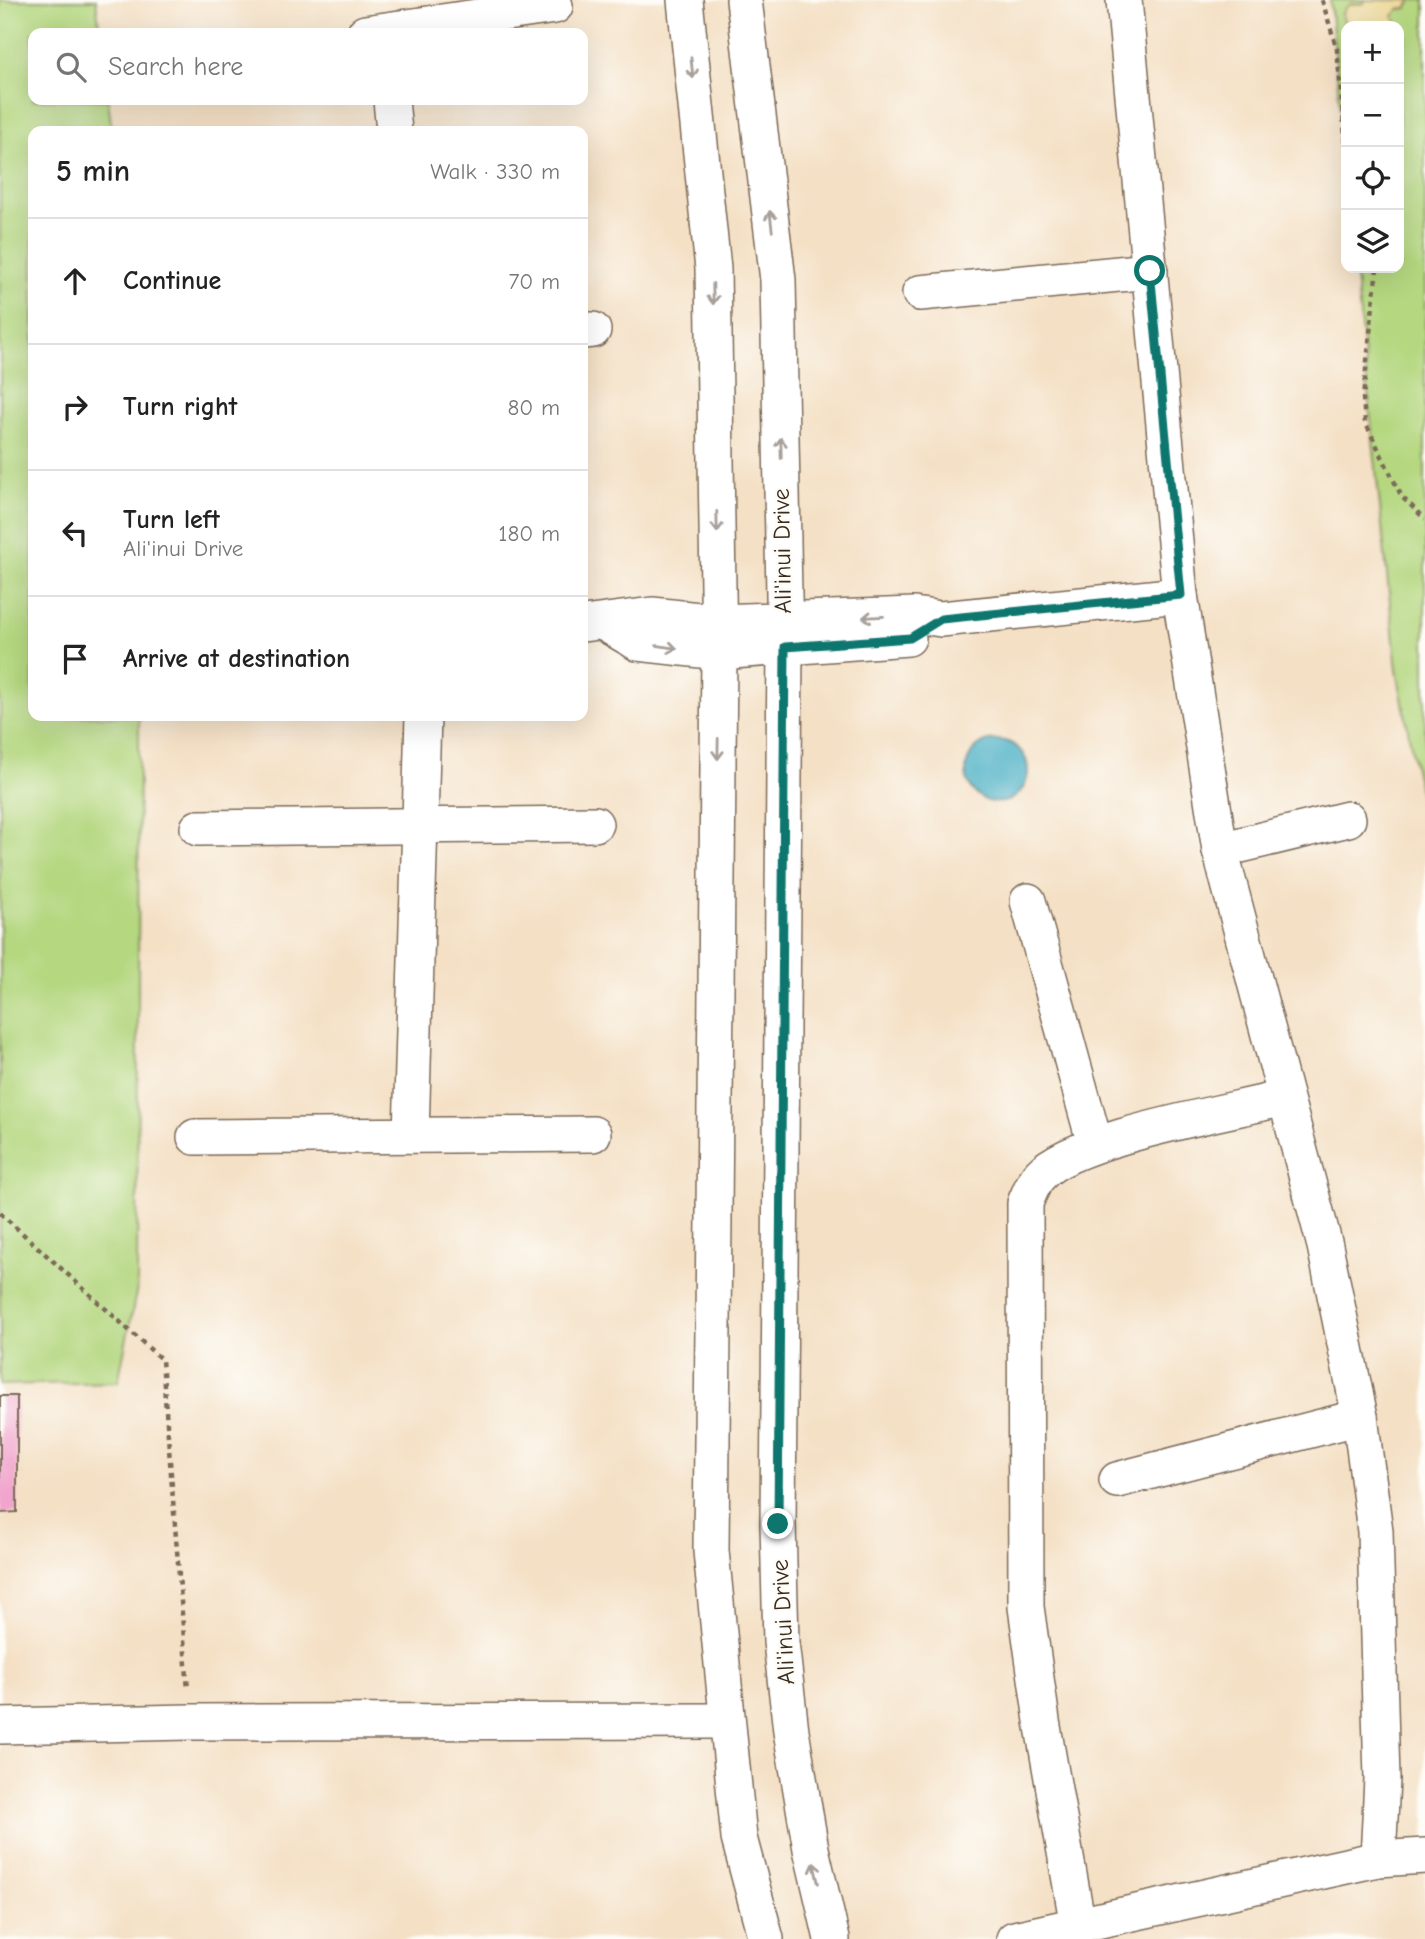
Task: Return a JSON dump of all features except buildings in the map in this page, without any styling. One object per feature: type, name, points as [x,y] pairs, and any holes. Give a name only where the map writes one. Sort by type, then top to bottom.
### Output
[{"type":"street","points":[[685,0],[713,269],[718,637],[710,1551],[739,1838],[766,1939]]},
{"type":"street","name":"Ali'inui Drive","points":[[744,0],[778,280],[784,634],[778,1524],[781,1642],[811,1849],[832,1939]]},
{"type":"street","points":[[1124,0],[1181,595],[1220,850],[1325,1246],[1360,1417],[1376,1531],[1382,1779],[1378,1858]]},
{"type":"street","points":[[379,24],[555,6]]},
{"type":"street","points":[[391,105],[394,126]]},
{"type":"street","points":[[920,293],[1150,271]]},
{"type":"street","points":[[593,624],[652,614],[718,637],[784,634],[910,638],[941,619],[1181,595]]},
{"type":"street","points":[[411,1135],[423,721]]},
{"type":"street","points":[[1220,850],[1348,819]]},
{"type":"street","points":[[198,828],[594,824]]},
{"type":"street","points":[[1028,901],[1095,1144]]},
{"type":"street","points":[[1077,1926],[1026,1607],[1025,1203],[1038,1175],[1060,1159],[1095,1144],[1284,1098]]},
{"type":"street","points":[[195,1137],[593,1134]]},
{"type":"street","points":[[1117,1480],[1360,1417]]},
{"type":"street","points":[[0,1726],[190,1722],[726,1721]]},
{"type":"street","points":[[1014,1939],[1378,1858],[1425,1856]]},
{"type":"path","points":[[1322,0],[1337,48],[1341,92]]},
{"type":"path","points":[[1376,273],[1363,398],[1366,422],[1402,497],[1425,519]]},
{"type":"path","points":[[0,1213],[162,1360],[190,1722]]},
{"type":"green space","points":[[0,0],[96,0],[99,28],[28,28],[28,105],[109,105],[111,126],[28,126],[28,721],[139,721],[137,1288],[118,1382],[0,1385]]},
{"type":"green space","points":[[1330,0],[1425,0],[1425,821],[1397,670],[1356,273],[1404,273],[1404,21],[1341,21],[1341,119]]},
{"type":"sand","points":[[1366,0],[1412,0],[1407,8],[1398,10],[1393,16],[1396,21],[1344,21],[1342,14],[1345,8],[1353,4],[1363,4]]},
{"type":"water","points":[[991,740],[1003,740],[1019,749],[1026,759],[1026,783],[1019,793],[1003,802],[991,802],[980,797],[971,788],[966,777],[966,765],[971,754],[980,745]]},
{"type":"route","points":[[778,1524],[785,647],[910,638],[941,619],[1181,595],[1150,271]]}]
